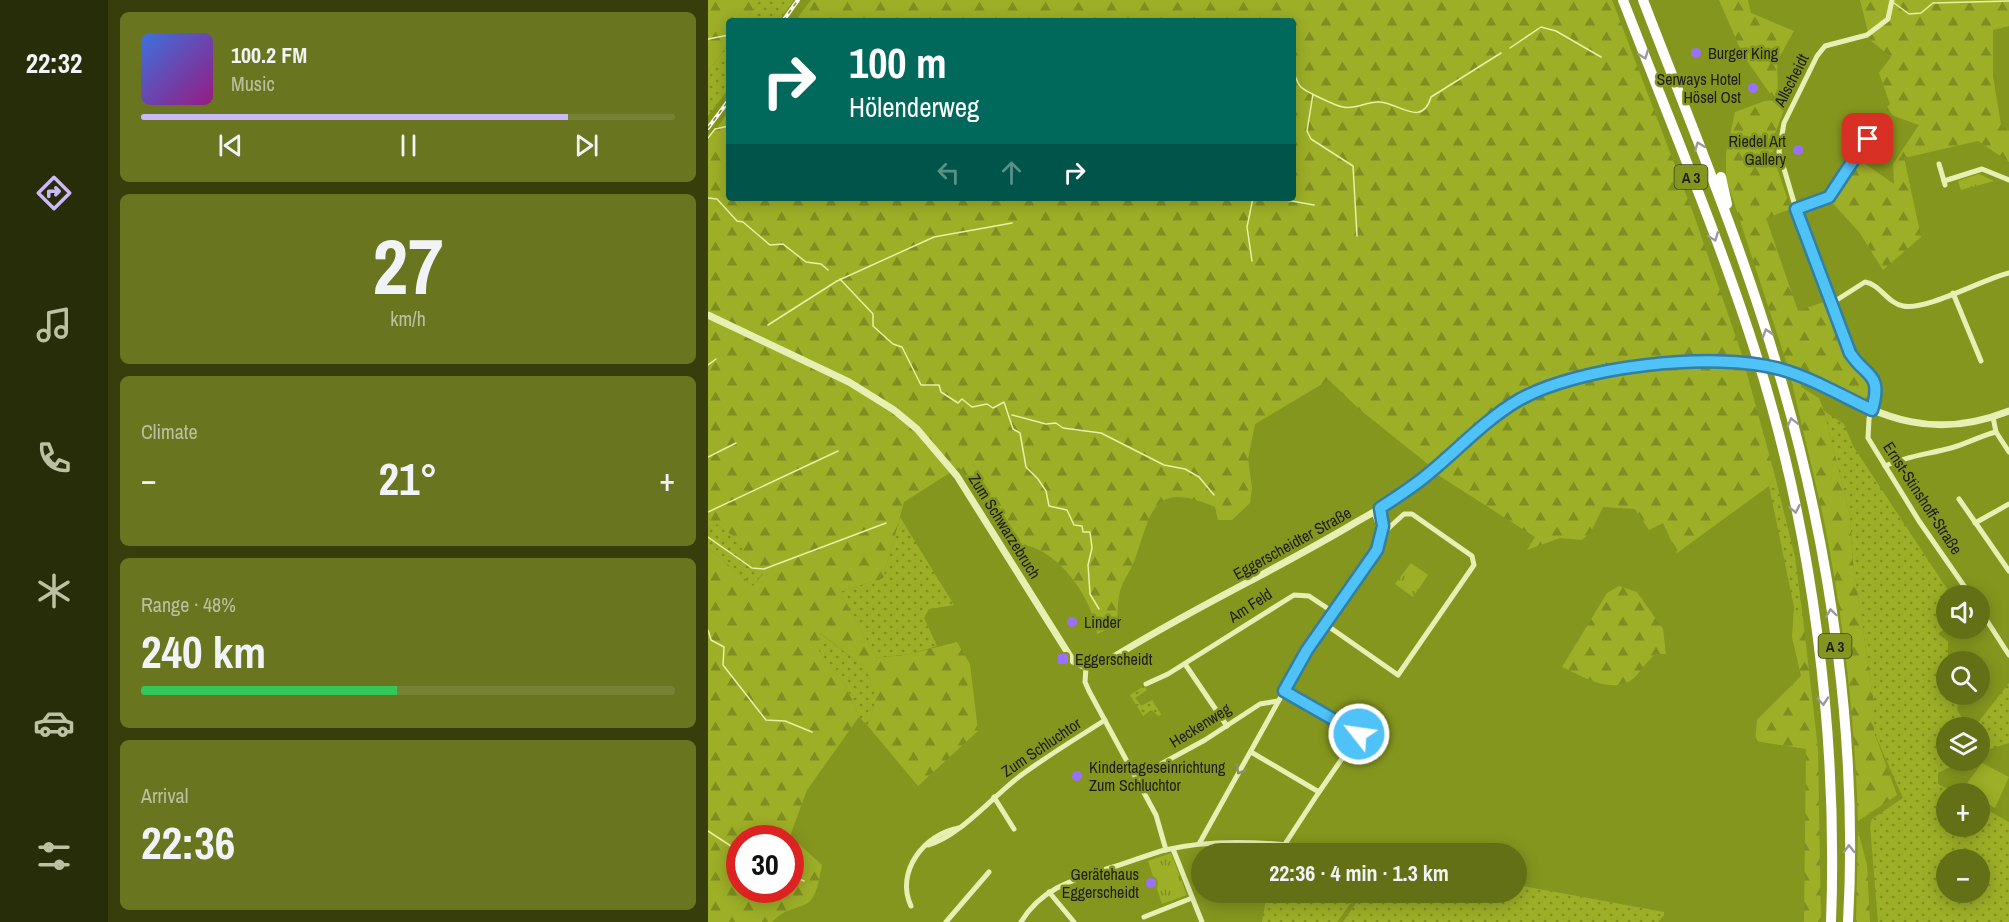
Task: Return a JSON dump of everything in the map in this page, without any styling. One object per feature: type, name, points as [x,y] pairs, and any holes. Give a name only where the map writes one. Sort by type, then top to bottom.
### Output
[{"type":"highway","name":"A 3","points":[[1623,0],[1752,344],[1790,484],[1807,569],[1820,666],[1830,797],[1831,922]]},
{"type":"highway","name":"A 3","points":[[1643,0],[1735,240],[1784,388],[1824,565],[1838,665],[1846,757],[1850,885],[1848,922]]},
{"type":"highway","points":[[1721,177],[1735,240]]},
{"type":"street","name":"Allscheidt","points":[[1872,410],[1876,394],[1875,382],[1868,371],[1850,353],[1796,209],[1779,152],[1781,134],[1789,112],[1825,46],[1867,35],[1888,19],[1892,9],[1892,0]]},
{"type":"street","points":[[1796,209],[1829,197],[1862,147],[1868,144]]},
{"type":"street","points":[[1939,164],[1945,183],[1983,170],[2009,180]]},
{"type":"street","points":[[1832,303],[1860,284],[1872,283],[1889,299],[1906,307],[2009,273]]},
{"type":"street","points":[[1953,293],[1981,361]]},
{"type":"street","name":"Zum Schwarzebruch","points":[[708,315],[849,382],[894,410],[917,429],[957,476],[1074,662],[1086,667]]},
{"type":"street","name":"Eggerscheidter Straße","points":[[1086,667],[1104,663],[1377,510],[1422,479],[1512,405],[1552,385],[1671,363],[1734,361],[1765,365],[1798,375],[1872,410],[1929,426],[1968,425],[2009,411]]},
{"type":"street","name":"Ernst-Stinshoff-Straße","points":[[1872,410],[1868,438],[1919,521],[1963,585]]},
{"type":"street","points":[[1993,417],[1996,432],[2009,452]]},
{"type":"street","points":[[1885,466],[1898,459],[1966,444],[1980,436],[1996,432]]},
{"type":"street","points":[[1959,500],[2009,571]]},
{"type":"street","points":[[1975,523],[2009,504]]},
{"type":"street","points":[[1200,843],[1284,691],[1325,624],[1375,554],[1383,523],[1377,510]]},
{"type":"street","points":[[1325,624],[1398,675],[1475,563],[1472,556],[1412,514],[1404,514],[1381,535]]},
{"type":"street","name":"Am Feld","points":[[1146,684],[1185,664],[1294,595],[1309,596],[1333,612]]},
{"type":"street","points":[[1990,625],[2009,655]]},
{"type":"street","points":[[1185,664],[1227,726]]},
{"type":"street","points":[[1086,667],[1086,682],[1156,815],[1166,850]]},
{"type":"street","points":[[1284,691],[1359,734],[1286,843]]},
{"type":"street","name":"Heckenweg","points":[[1137,777],[1182,754],[1260,704],[1278,701]]},
{"type":"street","name":"Zum Schluchtor","points":[[911,906],[906,896],[909,867],[928,845],[953,835],[994,797],[1046,758],[1105,720]]},
{"type":"street","points":[[1251,752],[1319,792]]},
{"type":"street","name":"Zum Schluchtor","points":[[994,797],[1014,829]]},
{"type":"street","points":[[1021,922],[1034,903],[1071,880],[1166,850],[1191,846]]},
{"type":"street","points":[[1173,849],[1191,895]]},
{"type":"street","points":[[946,922],[989,873]]},
{"type":"street","points":[[1049,892],[1074,922]]},
{"type":"street","points":[[1143,917],[1191,898]]},
{"type":"street","points":[[1194,903],[1202,922]]},
{"type":"green space","points":[[708,0],[760,0],[747,18],[726,18],[726,47],[708,72]]},
{"type":"green space","points":[[760,0],[794,0],[781,18],[747,18]]},
{"type":"green space","points":[[811,0],[1612,0],[1695,218],[1741,352],[1775,476],[1769,486],[1677,553],[1663,523],[1649,530],[1635,509],[1603,507],[1591,532],[1582,540],[1560,538],[1527,550],[1535,537],[1438,475],[1429,465],[1359,409],[1329,380],[1255,424],[1248,459],[1252,488],[1250,503],[1232,520],[1218,520],[1215,507],[1194,500],[1178,497],[1166,499],[1158,505],[1151,514],[1134,563],[1121,588],[1117,625],[1097,634],[1089,606],[1073,579],[1062,567],[1038,549],[1025,545],[1020,554],[959,467],[904,502],[883,578],[840,592],[877,658],[910,654],[957,642],[970,664],[978,731],[918,786],[868,726],[876,699],[866,668],[820,633],[819,651],[846,686],[859,717],[807,790],[794,825],[726,825],[726,903],[804,903],[804,849],[822,865],[816,892],[810,901],[784,913],[772,922],[708,922],[708,548],[753,586],[763,574],[746,559],[740,541],[708,518],[708,140],[726,115],[726,201],[1296,201],[1296,18],[797,18]]},
{"type":"green space","points":[[1719,0],[1748,0],[1751,13],[1794,31],[1777,61],[1778,93],[1784,110],[1774,136],[1773,156],[1791,209],[1766,218],[1798,311],[1826,301],[1846,359],[1865,377],[1868,397],[1861,399],[1805,369],[1787,364],[1726,178],[1726,154],[1735,112],[1773,98],[1743,55]]},
{"type":"green space","points":[[1860,0],[2009,0],[2009,26],[1993,30],[1993,76],[2001,125],[2009,131],[2009,162],[1978,141],[1904,158],[1921,237],[1883,270],[1859,232],[1830,200],[1858,159],[1894,184],[1893,164],[1919,125],[1894,116],[1885,109],[1890,104],[1879,73],[1891,57],[1870,40]]},
{"type":"green space","points":[[726,47],[726,92],[708,116],[708,72]]},
{"type":"green space","points":[[1979,174],[1994,181],[1961,190],[1958,181]]},
{"type":"green space","points":[[1791,379],[1801,382],[1801,387],[1819,398],[1824,411],[1850,516],[1853,563],[1874,704],[1874,732],[1897,795],[1858,821],[1848,672],[1838,599],[1821,508]]},
{"type":"green space","points":[[1824,411],[1844,424],[1853,446],[1944,585],[1936,585],[1936,639],[1948,641],[1948,651],[1936,651],[1936,705],[1958,705],[1957,710],[1962,717],[1936,717],[1936,771],[1942,771],[1938,773],[1938,783],[1936,783],[1936,837],[1990,837],[1990,812],[2009,822],[2009,922],[1878,922],[1870,825],[1872,819],[1903,798],[1874,732],[1874,704],[1853,563],[1850,516]]},
{"type":"green space","points":[[1775,476],[1795,557],[1804,627],[1794,607],[1769,486]]},
{"type":"green space","points":[[900,517],[954,605],[929,609],[924,618],[937,646],[910,654],[877,658],[840,592],[883,578]]},
{"type":"green space","points":[[708,518],[741,541],[746,559],[763,573],[753,586],[708,548]]},
{"type":"green space","points":[[1411,563],[1428,575],[1413,597],[1395,584]]},
{"type":"green space","points":[[1619,586],[1637,592],[1663,629],[1666,654],[1656,654],[1629,682],[1610,685],[1590,680],[1562,667],[1607,593]]},
{"type":"green space","points":[[1794,607],[1804,627],[1818,749],[1821,922],[1804,922],[1806,749],[1755,741],[1757,720],[1801,676],[1792,637]]},
{"type":"green space","points":[[819,633],[866,668],[876,699],[868,726],[859,717],[846,686],[819,651]]},
{"type":"green space","points":[[2009,683],[2009,743],[1990,749],[1990,717],[1982,717]]},
{"type":"green space","points":[[1144,686],[1147,690],[1135,698],[1141,706],[1152,700],[1161,714],[1159,716],[1151,710],[1143,716],[1130,695]]},
{"type":"green space","points":[[1990,767],[2009,777],[1995,808],[1990,805],[1990,783],[1967,783],[1976,771],[1990,771]]},
{"type":"green space","points":[[1858,831],[1867,865],[1870,922],[1856,922]]},
{"type":"green space","points":[[1171,853],[1187,895],[1162,904],[1148,861]]},
{"type":"green space","points":[[1527,887],[1664,912],[1658,922],[1343,922],[1356,903],[1527,903]]},
{"type":"green space","points":[[1265,903],[1351,903],[1337,922],[1262,922]]},
{"type":"waterway","points":[[1894,3],[1909,14],[1921,13],[1933,3],[2009,1]]},
{"type":"waterway","points":[[1510,48],[1541,27],[1556,31],[1601,57]]},
{"type":"waterway","points":[[708,39],[726,36]]},
{"type":"waterway","points":[[1296,77],[1300,86],[1339,106],[1348,108],[1380,102],[1409,112],[1416,112],[1422,111],[1431,97],[1501,53]]},
{"type":"waterway","points":[[1313,94],[1307,131],[1311,139],[1353,166],[1357,236]]},
{"type":"waterway","points":[[708,138],[715,129],[726,127]]},
{"type":"waterway","points":[[708,198],[717,199],[737,221],[743,222],[770,245],[783,244],[806,262],[821,264],[828,270]]},
{"type":"waterway","points":[[1252,201],[1247,227],[1252,261]]},
{"type":"waterway","points":[[1292,201],[1314,205]]},
{"type":"waterway","points":[[768,325],[837,281],[934,237],[1012,223]]},
{"type":"waterway","points":[[840,279],[873,314],[873,326],[893,344],[902,347],[921,385],[939,385],[941,392],[958,403],[962,399],[972,407],[987,404],[993,408],[1004,402],[1013,429],[1020,433],[1026,467],[1046,491],[1049,506],[1067,510],[1074,525],[1082,526],[1083,532],[1090,532],[1092,548],[1088,565],[1090,594],[1099,609]]},
{"type":"waterway","points":[[708,365],[716,359]]},
{"type":"waterway","points":[[1012,415],[1046,424],[1056,423],[1063,428],[1101,433],[1164,465],[1185,469],[1199,477],[1214,495]]},
{"type":"waterway","points":[[708,457],[736,443]]},
{"type":"waterway","points":[[708,512],[838,451]]},
{"type":"waterway","points":[[708,537],[752,568],[764,569],[886,523]]},
{"type":"waterway","points":[[708,630],[711,640],[724,647],[723,665],[766,720],[785,721],[812,732]]},
{"type":"waterway","points":[[708,831],[726,843]]},
{"type":"railway","points":[[785,18],[798,0]]},
{"type":"railway","points":[[708,128],[726,104]]},
{"type":"place","name":"Burger King","points":[[1696,53]]},
{"type":"place","name":"Serways Hotel Hösel Ost","points":[[1753,88]]},
{"type":"place","name":"Riedel Art Gallery","points":[[1798,150]]},
{"type":"place","name":"Linder","points":[[1072,622]]},
{"type":"place","name":"Eggerscheidt","points":[[1063,659]]},
{"type":"place","name":"Kindertageseinrichtung Zum Schluchtor","points":[[1077,776]]},
{"type":"place","name":"Gerätehaus Eggerscheidt","points":[[1151,883]]},
{"type":"route","points":[[1359,734],[1284,691],[1307,650],[1377,550],[1383,526],[1380,508],[1422,479],[1485,425],[1519,400],[1552,385],[1575,378],[1704,360],[1751,363],[1780,369],[1798,375],[1872,410],[1876,394],[1875,382],[1868,371],[1854,360],[1850,353],[1796,209],[1829,197],[1862,147],[1868,144],[1868,139]]}]
